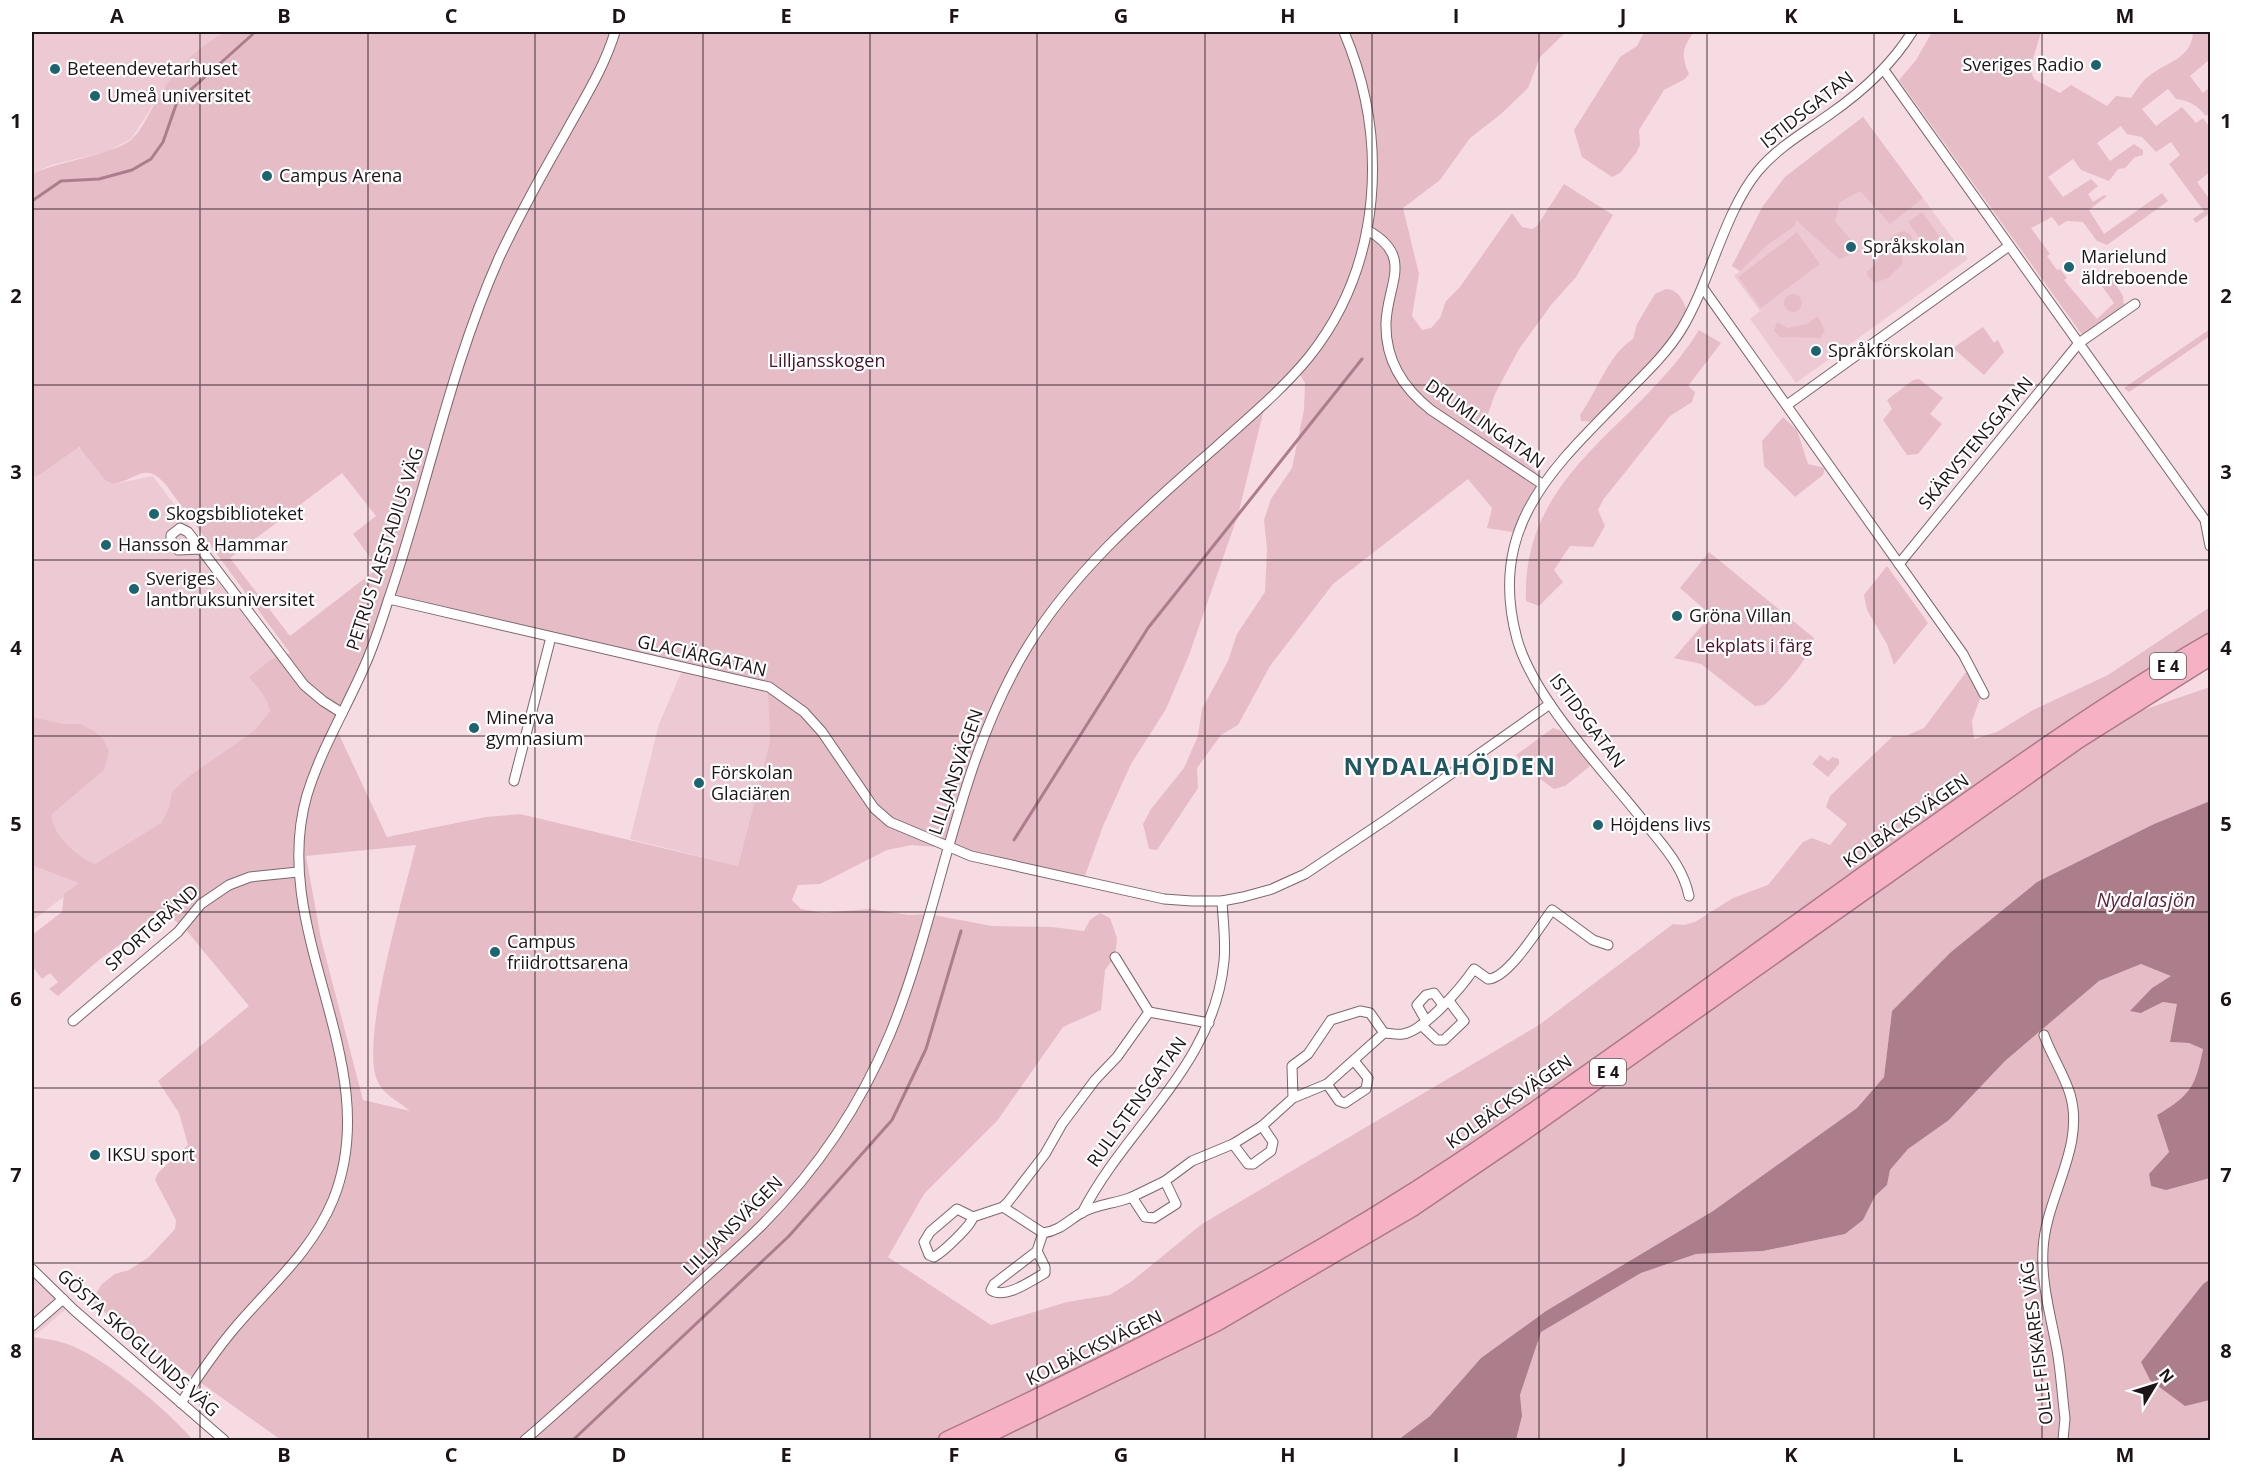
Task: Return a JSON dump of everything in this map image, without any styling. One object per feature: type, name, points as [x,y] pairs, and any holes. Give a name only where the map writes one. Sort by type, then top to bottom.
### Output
[{"type":"highway","name":"KOLBÄCKSVÄGEN","points":[[947,1440],[1087,1375],[1211,1311],[1406,1196],[1516,1122],[2038,752],[2127,692],[2211,642]]},
{"type":"highway","name":"KOLBÄCKSVÄGEN","points":[[977,1440],[1216,1323],[1414,1206],[1524,1132],[2078,740],[2211,657]]},
{"type":"street","name":"PETRUS LAESTADIUS VÄG","points":[[181,1403],[234,1329],[303,1253],[330,1205],[344,1164],[348,1118],[346,1086],[301,898],[298,872],[300,830],[306,798],[327,742],[367,662],[389,599],[475,318],[514,227],[598,76],[615,32]]},
{"type":"street","name":"LILLJANSVÄGEN","points":[[525,1440],[761,1226],[813,1167],[833,1139],[862,1090],[888,1038],[910,977],[947,848],[988,723],[1042,624],[1098,555],[1278,391],[1310,356],[1331,324],[1348,291],[1367,230],[1374,171],[1369,109],[1359,68],[1344,32]]},
{"type":"street","name":"ISTIDSGATAN","points":[[1689,896],[1677,863],[1550,704],[1530,673],[1513,622],[1510,579],[1512,557],[1519,533],[1542,484],[1559,461],[1671,345],[1703,288],[1741,200],[1757,172],[1777,152],[1851,99],[1884,70],[1912,32]]},
{"type":"street","points":[[1884,70],[2205,520],[2210,546]]},
{"type":"street","name":"DRUMLINGATAN","points":[[1367,230],[1385,242],[1396,266],[1395,282],[1386,322],[1392,363],[1402,382],[1414,397],[1431,410],[1542,484]]},
{"type":"street","points":[[1787,405],[2009,246]]},
{"type":"street","points":[[1703,288],[1973,669],[1984,694]]},
{"type":"street","name":"SKÄRVSTENSGATAN","points":[[1899,564],[2079,344],[2135,304]]},
{"type":"street","points":[[200,549],[304,685],[342,713]]},
{"type":"street","name":"GLACIÄRGATAN","points":[[389,599],[769,687],[804,712],[822,732],[874,808],[890,822],[947,848]]},
{"type":"street","points":[[514,781],[551,637]]},
{"type":"street","points":[[947,848],[971,856],[1164,899],[1222,901],[1266,891],[1305,874],[1380,825],[1550,704]]},
{"type":"street","name":"SPORTGRÄND","points":[[73,1021],[178,932],[201,904],[229,885],[250,877],[298,872]]},
{"type":"street","name":"RULLSTENSGATAN","points":[[1082,1213],[1094,1189],[1197,1051],[1209,1023],[1225,960],[1222,901]]},
{"type":"street","points":[[1043,1233],[1064,1226],[1082,1213],[1132,1197],[1165,1181],[1192,1161],[1233,1144],[1262,1126],[1293,1098],[1327,1084],[1355,1062],[1384,1033],[1405,1034],[1423,1022],[1446,1003],[1474,969],[1484,977],[1492,979],[1504,972],[1552,910],[1593,940],[1608,945]]},
{"type":"street","points":[[1115,957],[1149,1012],[1209,1023]]},
{"type":"street","points":[[1434,993],[1446,1003],[1464,1021],[1444,1040],[1437,1040],[1423,1022],[1417,1005],[1426,994],[1434,993]]},
{"type":"street","points":[[1293,1098],[1292,1066],[1308,1054],[1331,1020],[1367,1011],[1384,1033]]},
{"type":"street","points":[[973,1217],[967,1229],[950,1242],[939,1255],[934,1257],[929,1255],[924,1242],[930,1232],[957,1209],[973,1217],[1003,1207],[1045,1154],[1062,1124],[1149,1012]]},
{"type":"street","name":"OLLE FISKARES VÄG","points":[[2044,1035],[2070,1093],[2073,1116],[2072,1136],[2060,1184],[2045,1227],[2043,1251],[2045,1284],[2065,1418],[2063,1440]]},
{"type":"street","points":[[1327,1084],[1339,1101],[1345,1103],[1366,1089],[1368,1078],[1355,1062]]},
{"type":"street","points":[[1233,1144],[1245,1163],[1253,1164],[1274,1148],[1273,1142],[1262,1126]]},
{"type":"street","points":[[1132,1197],[1145,1217],[1154,1218],[1176,1204],[1165,1181]]},
{"type":"street","points":[[1003,1207],[1043,1233]]},
{"type":"street","points":[[1037,1251],[1045,1267],[1045,1273],[1009,1292],[993,1292],[994,1284],[1037,1251],[1043,1233]]},
{"type":"street","name":"GÖSTA SKOGLUNDS VÄG","points":[[32,1269],[224,1440]]},
{"type":"street","points":[[32,1326],[63,1299]]},
{"type":"shaded area","name":"Umeå universitet","points":[[32,32],[226,32],[188,60],[165,87],[131,139],[109,151],[51,165],[32,174]]},
{"type":"shaded area","name":"Språkskolan","points":[[1863,117],[1968,259],[1796,383],[1750,319],[1760,311],[1734,276],[1740,271],[1732,266],[1763,206],[1785,177]]},
{"type":"shaded area","name":"Sveriges lantbruksuniversitet","points":[[75,447],[82,449],[114,484],[153,476],[314,694],[305,713],[32,921],[32,472],[36,477]]},
{"type":"shaded area","name":"Förskolan Glaciären","points":[[683,668],[769,687],[770,741],[738,866],[630,839],[659,724]]},
{"type":"shaded area","points":[[32,1275],[67,1308],[32,1338]]},
{"type":"green space","name":"Lilljansskogen","points":[[226,32],[1566,32],[1540,57],[1528,88],[1501,114],[1470,138],[1440,180],[1403,208],[1419,274],[1412,316],[1422,330],[1431,328],[1440,318],[1446,301],[1460,287],[1512,213],[1522,227],[1532,229],[1537,226],[1564,184],[1613,215],[1576,277],[1551,305],[1519,349],[1495,394],[1487,417],[1494,438],[1509,452],[1525,460],[1544,481],[1519,533],[1487,528],[1492,508],[1468,479],[1333,584],[1270,666],[1238,725],[1221,735],[1197,768],[1198,788],[1157,850],[1149,849],[1143,824],[1151,809],[1184,768],[1198,736],[1202,709],[1228,661],[1237,634],[1265,592],[1267,549],[1264,520],[1271,499],[1292,468],[1304,410],[1305,383],[1298,371],[1266,401],[1238,515],[1189,655],[1166,709],[1131,764],[1103,826],[1083,881],[947,848],[912,845],[887,850],[820,884],[798,885],[792,900],[801,909],[823,913],[869,909],[909,915],[928,914],[992,926],[1052,927],[1084,931],[1090,920],[1100,913],[1110,918],[1117,938],[1115,957],[1105,970],[1101,1010],[1063,1027],[997,1121],[924,1194],[888,1257],[991,1325],[1067,1302],[1110,1295],[1132,1281],[1202,1224],[1539,1025],[1673,924],[1684,925],[1695,922],[1733,898],[1768,885],[1803,842],[1812,838],[1830,845],[1847,824],[1826,807],[1830,796],[1893,736],[1906,736],[1924,728],[1966,672],[1974,679],[1981,696],[1972,721],[1974,739],[1997,732],[2033,710],[2108,675],[2210,607],[2210,632],[2082,715],[2091,728],[2210,687],[2210,801],[2154,824],[2037,882],[1951,952],[1892,1011],[1884,1077],[1857,1108],[1713,1211],[1546,1311],[1481,1358],[1430,1416],[1398,1440],[281,1440],[120,1325],[91,1301],[102,1284],[115,1274],[129,1270],[149,1257],[175,1229],[176,1220],[155,1180],[158,1173],[188,1145],[179,1113],[158,1081],[249,1006],[186,930],[165,912],[100,959],[58,996],[49,989],[58,982],[50,973],[42,979],[32,966],[32,935],[62,912],[64,894],[79,883],[32,865],[32,717],[63,724],[80,724],[94,731],[104,740],[109,751],[104,770],[52,814],[56,829],[66,844],[95,864],[161,823],[169,808],[172,792],[188,777],[254,731],[270,711],[264,697],[249,677],[272,659],[290,653],[159,478],[147,473],[114,484],[106,481],[79,447],[36,477],[32,472],[32,174],[112,150],[131,140],[143,125],[171,78],[196,52]],"holes":[[[342,473],[376,516],[353,534],[378,568],[290,636],[230,558]],[[389,600],[768,687],[770,741],[738,866],[520,814],[486,817],[387,837],[335,726]],[[416,845],[386,966],[374,1033],[373,1060],[380,1086],[410,1111],[363,1100],[321,939],[306,856]]]},
{"type":"green space","points":[[1644,32],[1694,32],[1684,52],[1689,74],[1685,79],[1664,90],[1639,130],[1640,145],[1636,153],[1620,173],[1612,177],[1582,157],[1574,130],[1620,57],[1637,46]]},
{"type":"green space","points":[[1932,32],[2041,32],[2030,69],[2034,79],[2060,93],[2071,85],[2107,106],[2116,96],[2131,98],[2146,78],[2183,54],[2192,41],[2193,32],[2210,32],[2210,59],[2190,76],[2203,93],[2210,87],[2210,113],[2206,116],[2193,104],[2176,99],[2168,89],[2142,109],[2156,126],[2182,107],[2196,123],[2203,118],[2210,128],[2210,172],[2197,182],[2210,200],[2210,213],[2196,223],[2193,219],[2204,211],[2169,164],[2180,155],[2171,142],[2156,152],[2142,137],[2127,134],[2121,126],[2097,143],[2110,161],[2134,144],[2143,150],[2143,155],[2135,157],[2125,168],[2118,169],[2109,181],[2081,170],[2073,159],[2048,177],[2063,197],[2091,179],[2098,186],[2088,194],[2093,202],[2104,195],[2107,196],[2089,210],[2104,234],[2162,193],[2168,201],[2107,245],[2097,241],[2083,222],[2067,221],[2059,226],[2052,217],[2031,228],[2050,254],[2047,256],[2057,270],[2060,269],[2067,278],[2064,280],[2097,319],[2114,303],[2099,282],[2109,273],[2123,296],[2124,305],[2083,336],[1899,80],[1916,60]]},
{"type":"green space","points":[[1863,117],[1923,198],[1890,224],[1860,191],[1840,202],[1835,221],[1860,251],[1839,259],[1796,220],[1795,226],[1767,245],[1740,271],[1732,266],[1763,206],[1785,177]]},
{"type":"green space","points":[[1922,212],[1940,237],[1926,247],[1908,222]]},
{"type":"green space","points":[[1904,231],[1911,235],[1913,241],[1901,249],[1903,263],[1888,278],[1875,283],[1867,276],[1867,272],[1873,267],[1891,238]]},
{"type":"green space","points":[[1797,232],[1820,264],[1761,308],[1738,277]]},
{"type":"green space","points":[[1666,289],[1679,295],[1689,316],[1681,330],[1597,422],[1581,421],[1580,415],[1610,363],[1633,339],[1637,324],[1655,294]]},
{"type":"green space","points":[[1793,294],[1799,297],[1802,303],[1799,309],[1793,312],[1787,309],[1784,303],[1787,297]]},
{"type":"green space","points":[[1818,316],[1825,331],[1820,338],[1779,337],[1774,331],[1777,322],[1788,328],[1807,324]]},
{"type":"green space","points":[[1983,327],[1994,343],[1998,340],[2004,352],[1984,375],[1953,348]]},
{"type":"green space","points":[[2210,329],[2210,336],[2129,392],[2124,388]]},
{"type":"green space","points":[[1699,330],[1721,343],[1688,386],[1695,392],[1692,402],[1670,416],[1603,500],[1598,510],[1605,526],[1593,547],[1570,546],[1554,570],[1563,582],[1539,606],[1526,601],[1530,556],[1542,518],[1563,484],[1588,454],[1674,364]]},
{"type":"green space","points":[[1919,379],[1943,398],[1930,414],[1942,424],[1918,454],[1907,455],[1883,420],[1892,409],[1887,400],[1913,380]]},
{"type":"green space","points":[[1783,417],[1797,430],[1808,464],[1825,468],[1823,475],[1795,497],[1764,466],[1762,441]]},
{"type":"green space","name":"Lekplats i färg","points":[[1709,552],[1814,638],[1801,665],[1764,705],[1755,706],[1701,664],[1674,658],[1711,615],[1680,588]]},
{"type":"green space","points":[[1887,566],[1928,623],[1894,665],[1887,644],[1867,610],[1864,595]]},
{"type":"green space","points":[[1553,728],[1562,731],[1590,763],[1589,767],[1565,786],[1554,789],[1532,773],[1516,755]]},
{"type":"green space","points":[[1820,755],[1828,761],[1832,757],[1839,759],[1839,764],[1828,777],[1812,764]]},
{"type":"green space","points":[[2141,964],[2172,976],[2152,988],[2142,1013],[2163,1002],[2178,1004],[2170,1042],[2189,1043],[2203,1048],[2190,1089],[2177,1102],[2157,1115],[2169,1152],[2149,1174],[2151,1186],[2160,1188],[2210,1179],[2210,1279],[2203,1284],[2141,1362],[2184,1405],[2210,1400],[2210,1440],[1516,1440],[1522,1416],[1520,1395],[1541,1332],[1641,1273],[1696,1254],[1763,1251],[1845,1234],[1863,1220],[1875,1196],[1887,1185],[1890,1170],[1908,1149],[1949,1120],[2005,1061],[2099,981]]},
{"type":"green space","points":[[34,1337],[67,1344],[98,1360],[152,1400],[193,1440],[32,1440],[32,1339]]},
{"type":"water","name":"Nydalasjön","points":[[2210,801],[2210,1178],[2166,1190],[2151,1186],[2149,1174],[2169,1152],[2157,1115],[2177,1102],[2190,1089],[2203,1049],[2189,1043],[2170,1042],[2177,1004],[2163,1002],[2141,1013],[2130,1011],[2152,988],[2171,976],[2141,964],[2099,981],[2005,1061],[1949,1120],[1908,1149],[1890,1170],[1887,1185],[1875,1196],[1863,1220],[1845,1234],[1763,1251],[1696,1254],[1641,1273],[1541,1332],[1520,1395],[1522,1416],[1516,1440],[1398,1440],[1430,1416],[1481,1358],[1546,1311],[1713,1211],[1857,1108],[1884,1077],[1892,1011],[1951,952],[2037,882],[2154,824]]},
{"type":"water","points":[[2210,1279],[2210,1400],[2185,1406],[2150,1380],[2141,1362],[2203,1284]]},
{"type":"waterway","points":[[32,201],[61,181],[99,179],[132,170],[151,159],[163,142],[177,102],[253,34]]},
{"type":"waterway","points":[[1014,840],[1148,628],[1362,359]]},
{"type":"waterway","points":[[573,1440],[789,1236],[892,1120],[926,1049],[961,931]]},
{"type":"place","name":"Sveriges Radio","points":[[2096,65]]},
{"type":"place","name":"Beteendevetarhuset","points":[[55,69]]},
{"type":"place","name":"Umeå universitet","points":[[95,96]]},
{"type":"place","name":"Campus Arena","points":[[267,176]]},
{"type":"place","name":"Språkskolan","points":[[1851,247]]},
{"type":"place","name":"Marielund äldreboende","points":[[2069,267]]},
{"type":"place","name":"Språkförskolan","points":[[1816,351]]},
{"type":"place","name":"Skogsbiblioteket","points":[[154,514]]},
{"type":"place","name":"Hansson & Hammar","points":[[106,545]]},
{"type":"place","name":"Sveriges lantbruksuniversitet","points":[[134,589]]},
{"type":"place","name":"Gröna Villan","points":[[1677,616]]},
{"type":"place","name":"Minerva gymnasium","points":[[474,728]]},
{"type":"place","name":"Förskolan Glaciären","points":[[699,783]]},
{"type":"place","name":"Höjdens livs","points":[[1598,825]]},
{"type":"place","name":"Campus friidrottsarena","points":[[495,952]]},
{"type":"place","name":"IKSU sport","points":[[95,1155]]},
{"type":"district","name":"NYDALAHÖJDEN","points":[[1450,767]]}]
